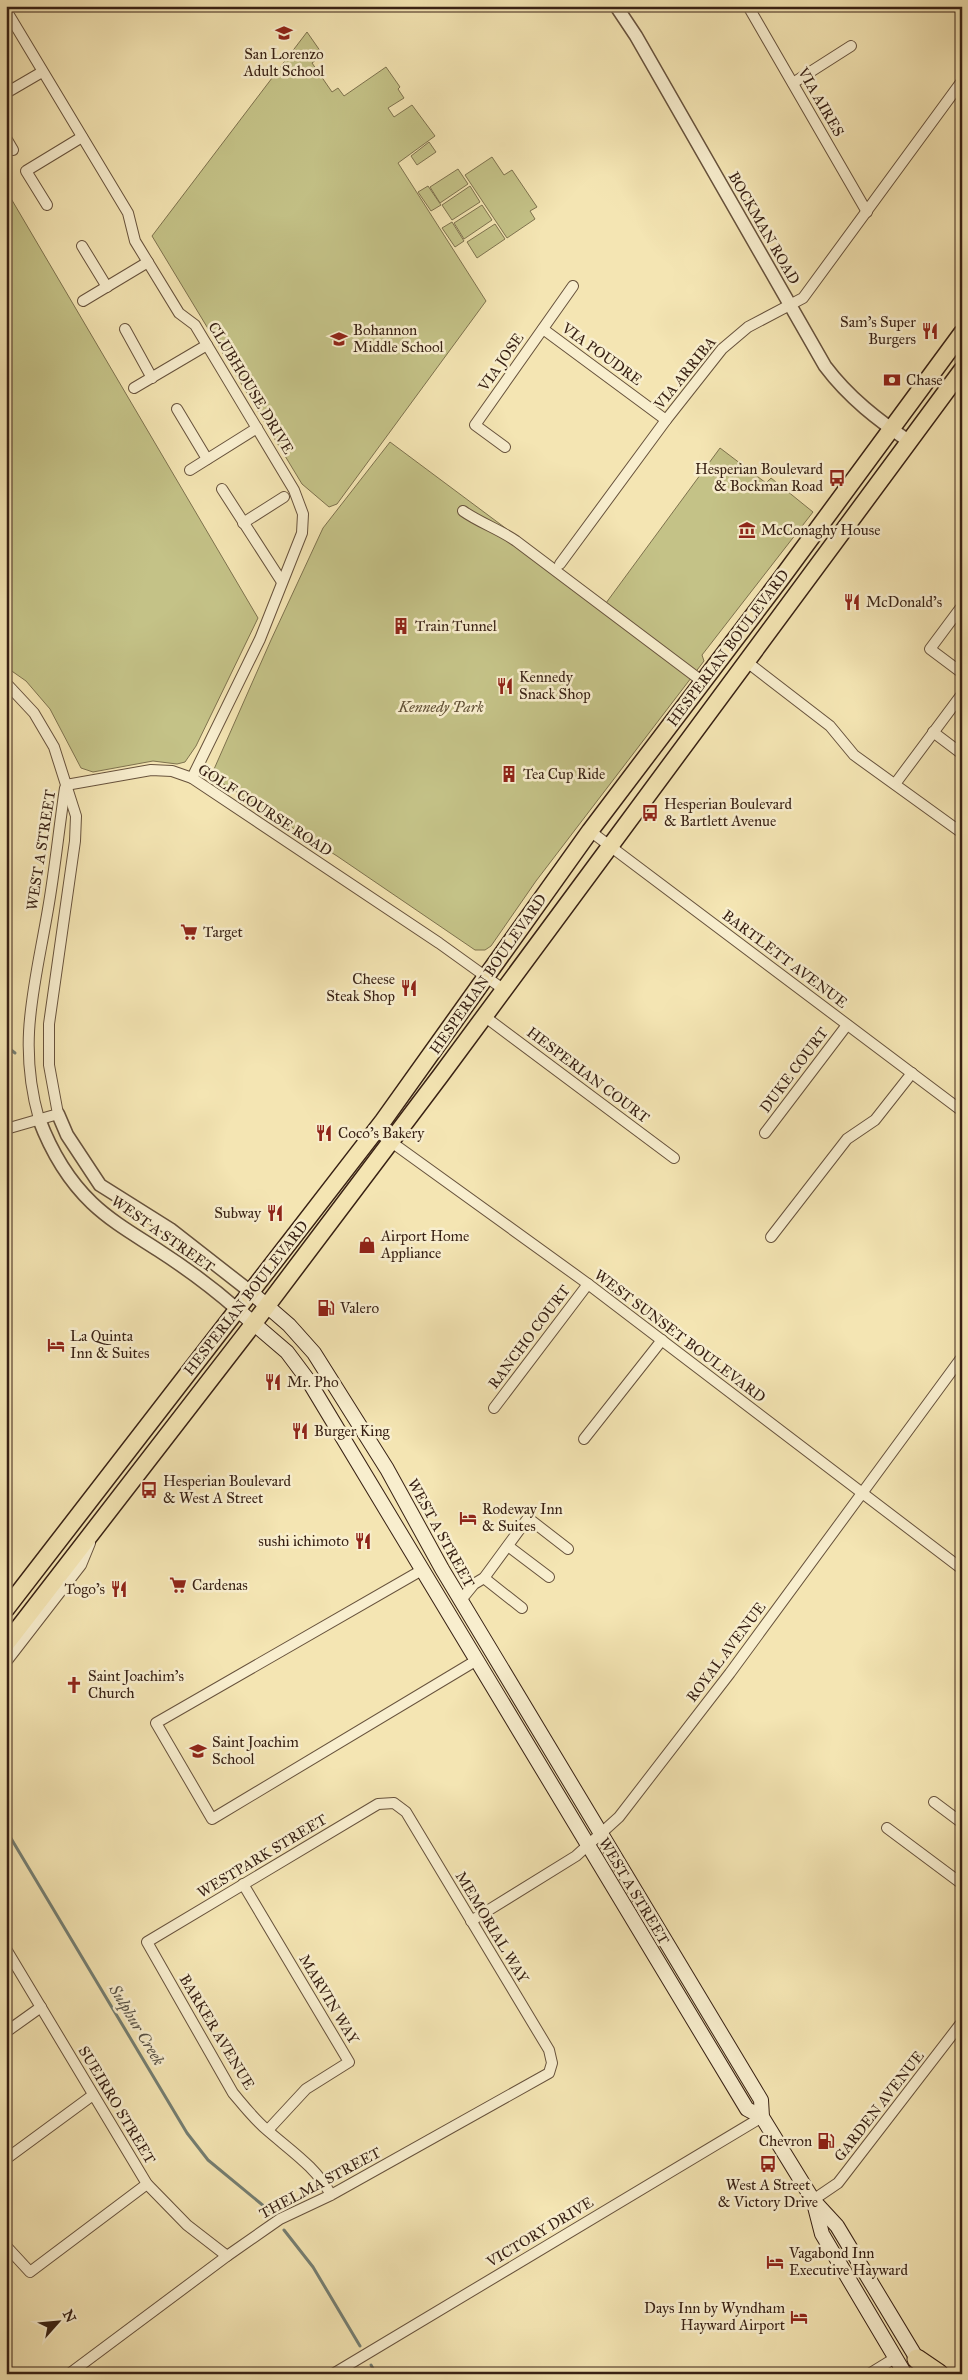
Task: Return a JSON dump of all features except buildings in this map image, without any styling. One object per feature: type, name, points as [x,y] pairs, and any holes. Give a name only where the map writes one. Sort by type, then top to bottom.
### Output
[{"type":"highway","points":[[919,2369],[939,2374]]},
{"type":"main road","name":"HESPERIAN BOULEVARD","points":[[6,1609],[376,1131],[590,831],[780,580],[962,333]]},
{"type":"main road","name":"HESPERIAN BOULEVARD","points":[[6,1644],[391,1142],[962,370]]},
{"type":"main road","points":[[777,622],[772,601],[780,580]]},
{"type":"main road","name":"WEST A STREET","points":[[252,1293],[289,1325],[314,1353],[387,1469],[442,1569],[761,2100],[762,2116],[813,2200],[837,2226],[919,2369]]},
{"type":"main road","name":"WEST A STREET","points":[[238,1310],[287,1352],[297,1364],[747,2109],[762,2116]]},
{"type":"main road","points":[[358,1463],[365,1462],[387,1469]]},
{"type":"main road","points":[[422,1570],[442,1569]]},
{"type":"main road","name":"WEST A STREET","points":[[813,2200],[822,2234],[905,2374]]},
{"type":"main road","points":[[895,2358],[919,2369]]},
{"type":"street","name":"BOCKMAN ROAD","points":[[616,6],[636,36],[825,366],[840,386],[891,429],[910,442]]},
{"type":"street","name":"VIA AIRES","points":[[748,6],[867,212]]},
{"type":"street","name":"CLUBHOUSE DRIVE","points":[[6,10],[128,213],[134,241],[178,312],[195,325],[294,490],[303,514],[302,534],[260,639],[192,778]]},
{"type":"street","points":[[793,83],[851,46]]},
{"type":"street","points":[[6,93],[42,72]]},
{"type":"street","name":"VIA ARRIBA","points":[[560,564],[666,420],[722,349],[748,327],[802,298],[962,81]]},
{"type":"street","points":[[46,205],[26,171],[82,137]]},
{"type":"street","points":[[6,138],[13,150]]},
{"type":"street","points":[[82,246],[107,287]]},
{"type":"street","points":[[83,301],[148,262]]},
{"type":"street","name":"VIA JOSE","points":[[505,447],[475,425],[573,286]]},
{"type":"street","points":[[124,329],[152,378]]},
{"type":"street","name":"VIA POUDRE","points":[[543,330],[666,420]]},
{"type":"street","points":[[134,388],[207,345]]},
{"type":"street","points":[[177,408],[207,459]]},
{"type":"street","points":[[190,470],[258,428]]},
{"type":"street","points":[[222,489],[282,582]]},
{"type":"street","points":[[243,523],[284,497]]},
{"type":"street","points":[[462,511],[476,521],[499,529],[516,541],[703,682]]},
{"type":"street","points":[[962,606],[930,649],[962,672]]},
{"type":"street","points":[[747,662],[830,726],[854,755],[962,833]]},
{"type":"street","points":[[6,683],[14,689],[42,724],[54,747],[66,785]]},
{"type":"street","points":[[895,784],[962,694]]},
{"type":"street","points":[[933,732],[962,754]]},
{"type":"street","name":"GOLF COURSE ROAD","points":[[66,785],[151,770],[172,771],[192,778],[487,976],[503,989]]},
{"type":"street","name":"WEST A STREET","points":[[66,785],[76,816],[75,841],[58,945],[48,1031],[49,1065],[58,1114],[67,1135],[100,1185],[170,1229],[252,1293]]},
{"type":"street","name":"WEST A STREET","points":[[66,785],[60,840],[28,1025],[28,1072],[39,1119],[48,1143],[61,1165],[91,1202],[122,1227],[163,1253],[238,1310]]},
{"type":"street","name":"BARTLETT AVENUE","points":[[590,831],[962,1111]]},
{"type":"street","name":"HESPERIAN COURT","points":[[484,1016],[674,1158]]},
{"type":"street","name":"DUKE COURT","points":[[765,1133],[847,1025]]},
{"type":"street","points":[[771,1237],[847,1139],[875,1120],[912,1073]]},
{"type":"street","points":[[6,1129],[58,1114]]},
{"type":"street","name":"WEST SUNSET BOULEVARD","points":[[376,1131],[588,1284],[962,1569]]},
{"type":"street","name":"RANCHO COURT","points":[[494,1408],[588,1284]]},
{"type":"street","points":[[584,1439],[662,1340]]},
{"type":"street","name":"ROYAL AVENUE","points":[[471,1921],[576,1856],[619,1816],[716,1691],[962,1357]]},
{"type":"street","points":[[461,1600],[474,1584],[484,1578],[528,1518],[568,1549]]},
{"type":"street","name":"HESPERIAN BOULEVARD","points":[[6,1662],[81,1566],[97,1527]]},
{"type":"street","points":[[508,1546],[548,1577]]},
{"type":"street","points":[[422,1570],[156,1723],[212,1819],[477,1660]]},
{"type":"street","points":[[484,1578],[522,1608]]},
{"type":"street","name":"WESTPARK STREET","points":[[147,1942],[378,1804],[394,1802]]},
{"type":"street","name":"MEMORIAL WAY","points":[[394,1802],[406,1812],[549,2050],[552,2063],[549,2073]]},
{"type":"street","points":[[934,1802],[962,1823]]},
{"type":"street","points":[[888,1828],[962,1884]]},
{"type":"street","name":"MARVIN WAY","points":[[243,1884],[349,2062],[306,2089],[268,2130]]},
{"type":"street","name":"BARKER AVENUE","points":[[147,1942],[233,2093],[249,2113],[322,2178],[332,2195]]},
{"type":"street","name":"SUEIRRO STREET","points":[[6,1949],[147,2184],[187,2225],[227,2256]]},
{"type":"street","points":[[6,2032],[41,2007]]},
{"type":"street","name":"GARDEN AVENUE","points":[[813,2200],[838,2183],[962,2022]]},
{"type":"street","name":"THELMA STREET","points":[[69,2374],[227,2256],[280,2219],[332,2195],[549,2073]]},
{"type":"street","points":[[6,2159],[93,2095]]},
{"type":"street","name":"VICTORY DRIVE","points":[[333,2374],[762,2116]]},
{"type":"street","points":[[6,2246],[30,2272],[147,2184]]},
{"type":"street","points":[[869,2374],[895,2358]]},
{"type":"green space","name":"Bohannon Middle School","points":[[307,32],[323,55],[312,63],[332,92],[338,88],[344,96],[386,67],[400,87],[398,89],[404,98],[388,108],[394,117],[412,105],[435,136],[398,163],[486,301],[337,504],[329,507],[302,484],[152,236]]},
{"type":"green space","points":[[429,142],[436,152],[417,165],[411,156]]},
{"type":"green space","points":[[492,157],[504,175],[512,170],[537,207],[530,211],[535,219],[507,238],[465,175]]},
{"type":"green space","points":[[458,169],[468,184],[440,203],[430,187]]},
{"type":"green space","points":[[428,186],[441,205],[431,211],[418,192]]},
{"type":"green space","points":[[470,186],[480,202],[452,220],[442,205]]},
{"type":"green space","points":[[6,190],[258,618],[196,746],[185,762],[177,764],[153,761],[93,772],[81,768],[50,709],[26,681],[6,667]]},
{"type":"green space","points":[[482,205],[492,220],[464,239],[454,223]]},
{"type":"green space","points":[[452,222],[464,241],[455,247],[442,228]]},
{"type":"green space","points":[[495,224],[505,239],[477,258],[467,242]]},
{"type":"green space","name":"Kennedy Park","points":[[390,442],[606,603],[720,448],[766,483],[771,478],[813,512],[702,655],[704,661],[536,881],[491,946],[485,950],[475,950],[337,856],[211,776],[323,528]]},
{"type":"waterway","points":[[6,1046],[15,1053]]},
{"type":"waterway","name":"Sulphur Creek","points":[[6,1830],[187,2133],[208,2160],[271,2212]]},
{"type":"waterway","name":"Sulphur Creek","points":[[284,2230],[313,2267],[360,2346]]},
{"type":"waterway","name":"Sulphur Creek","points":[[371,2365],[376,2374]]},
{"type":"place","name":"San Lorenzo Adult School","points":[[284,33]]},
{"type":"place","name":"Sam's Super Burgers","points":[[930,331]]},
{"type":"place","name":"Bohannon Middle School","points":[[339,339]]},
{"type":"place","name":"Chase","points":[[892,380]]},
{"type":"place","name":"Hesperian Boulevard & Bockman Road","points":[[837,478]]},
{"type":"place","name":"McConaghy House","points":[[747,530]]},
{"type":"place","name":"McDonald's","points":[[852,602]]},
{"type":"place","name":"Train Tunnel","points":[[401,626]]},
{"type":"place","name":"Kennedy Snack Shop","points":[[505,686]]},
{"type":"place","name":"Tea Cup Ride","points":[[509,774]]},
{"type":"place","name":"Hesperian Boulevard & Bartlett Avenue","points":[[650,813]]},
{"type":"place","name":"Target","points":[[189,932]]},
{"type":"place","name":"Cheese Steak Shop","points":[[409,988]]},
{"type":"place","name":"Coco's Bakery","points":[[324,1133]]},
{"type":"place","name":"Subway","points":[[275,1213]]},
{"type":"place","name":"Airport Home Appliance","points":[[367,1245]]},
{"type":"place","name":"Valero","points":[[326,1308]]},
{"type":"place","name":"La Quinta Inn & Suites","points":[[56,1345]]},
{"type":"place","name":"Mr. Pho","points":[[273,1382]]},
{"type":"place","name":"Burger King","points":[[300,1431]]},
{"type":"place","name":"Hesperian Boulevard & West A Street","points":[[149,1490]]},
{"type":"place","name":"Rodeway Inn & Suites","points":[[468,1518]]},
{"type":"place","name":"sushi ichimoto","points":[[363,1541]]},
{"type":"place","name":"Cardenas","points":[[178,1585]]},
{"type":"place","name":"Togo's","points":[[119,1589]]},
{"type":"place","name":"Saint Joachim's Church","points":[[74,1685]]},
{"type":"place","name":"Saint Joachim School","points":[[198,1751]]},
{"type":"place","name":"Chevron","points":[[826,2141]]},
{"type":"place","name":"West A Street & Victory Drive","points":[[768,2164]]},
{"type":"place","name":"Vagabond Inn Executive Hayward","points":[[775,2262]]},
{"type":"place","name":"Days Inn by Wyndham Hayward Airport","points":[[799,2317]]}]
